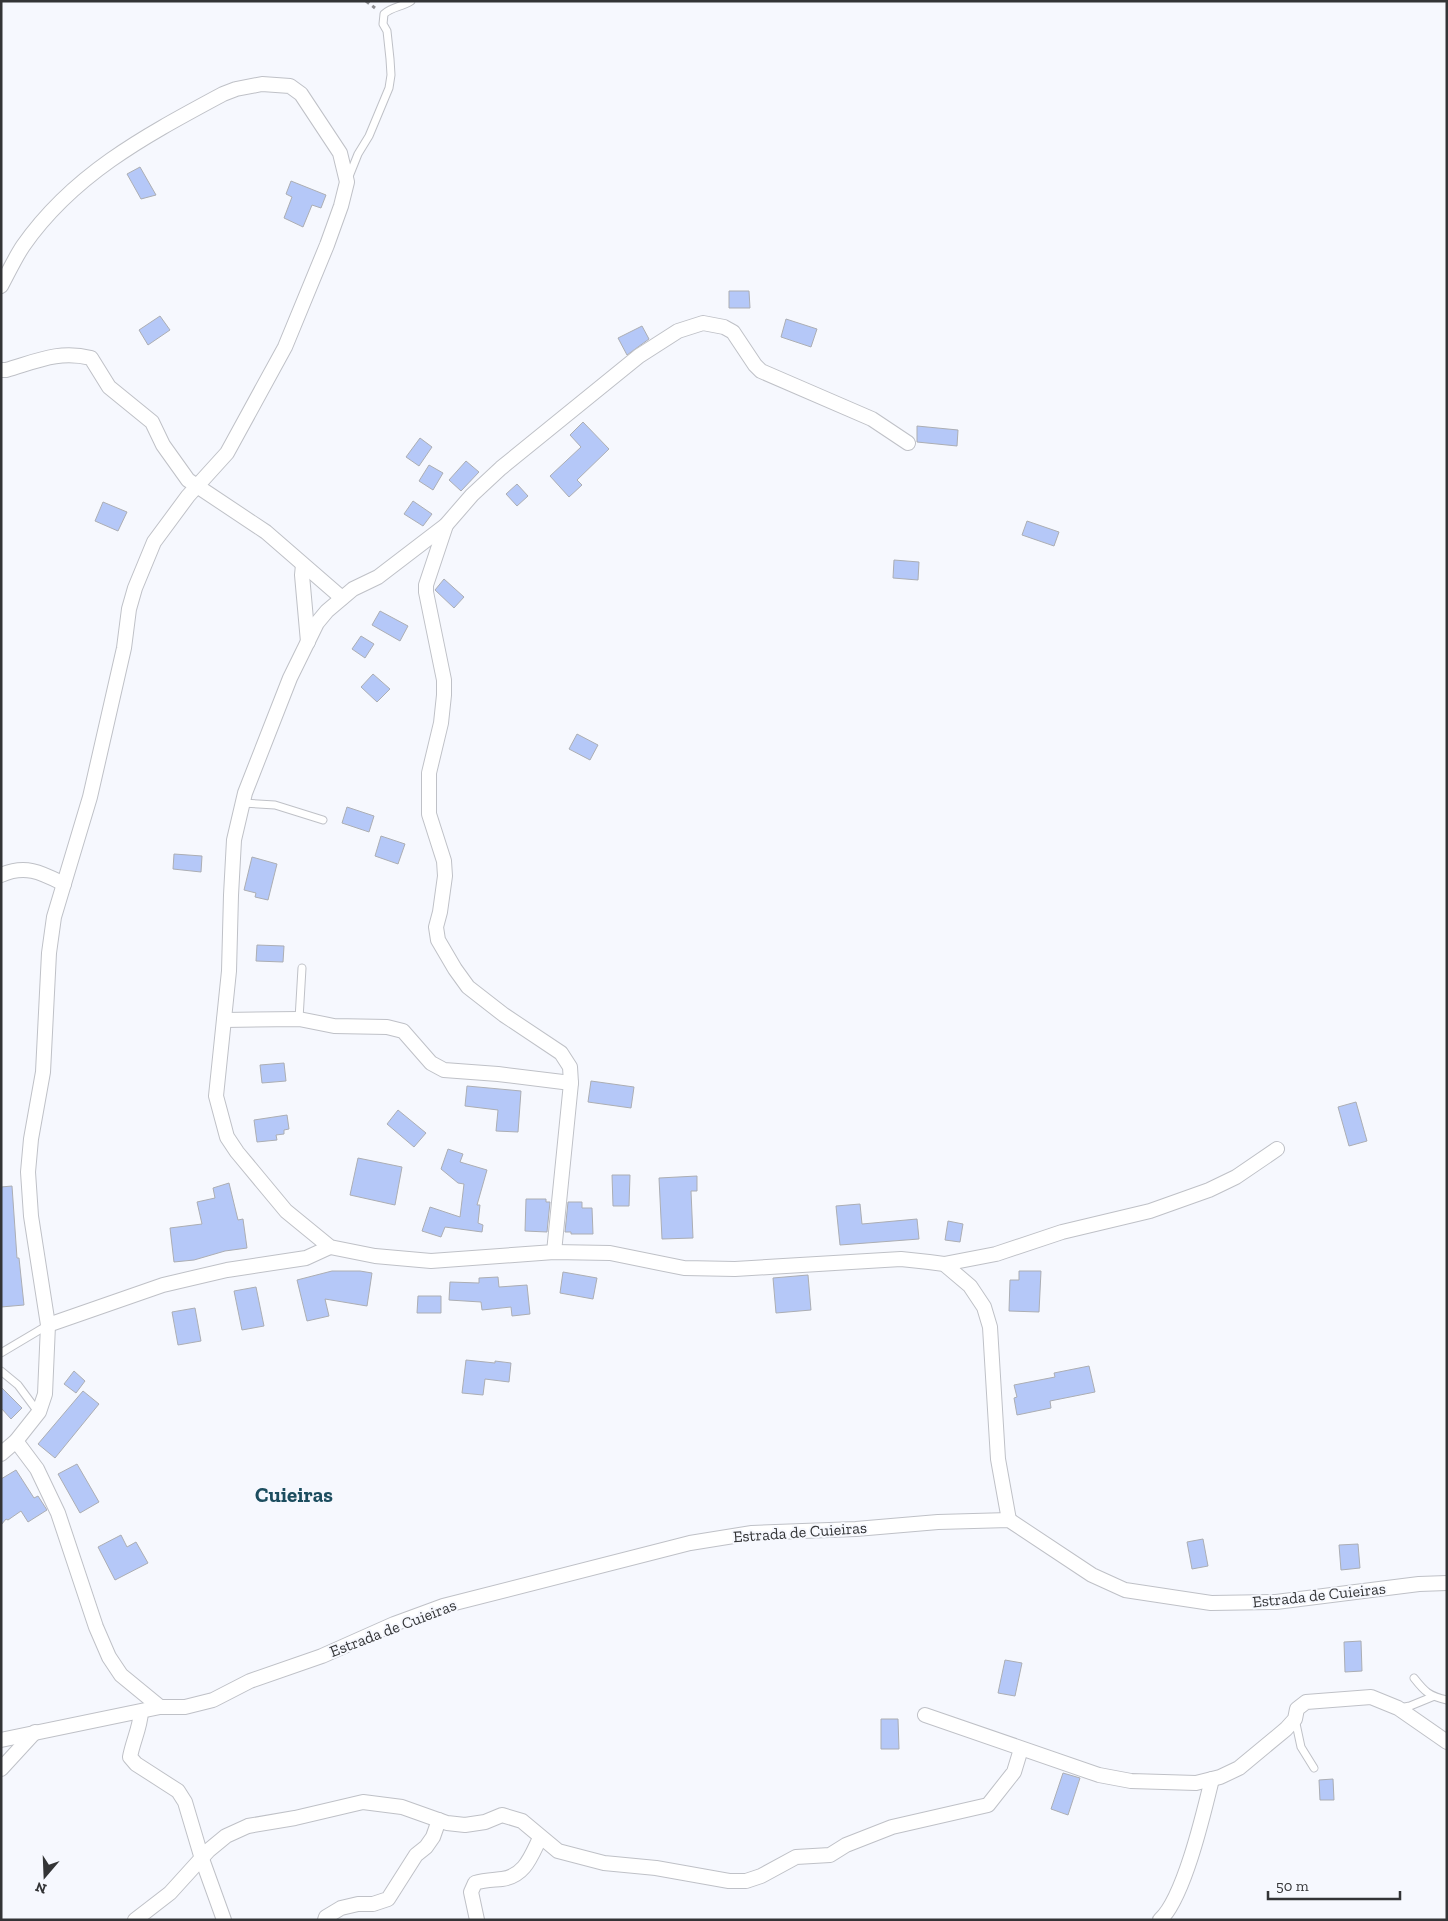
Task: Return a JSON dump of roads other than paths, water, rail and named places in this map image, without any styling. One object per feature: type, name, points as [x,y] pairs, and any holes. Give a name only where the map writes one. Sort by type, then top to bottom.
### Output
[{"type":"street","points":[[1,286],[22,247],[46,217],[76,185],[102,164],[143,138],[223,94],[236,89],[262,84],[290,86],[300,94],[340,153],[347,182],[341,206],[285,347],[227,453],[196,486],[154,542],[135,588],[124,648],[90,797],[54,917],[49,953],[43,1072],[31,1140],[28,1172],[31,1216],[48,1325],[45,1394],[39,1412],[16,1441],[2,1453]]},
{"type":"street","points":[[908,443],[872,419],[761,371],[755,365],[734,332],[724,327],[702,323],[678,331],[639,356],[501,468],[472,495],[446,525],[386,572],[353,589],[317,623],[290,678],[242,803],[234,840],[229,971],[216,1096],[227,1138],[242,1159],[286,1211],[330,1247],[375,1256],[431,1261],[554,1252],[610,1253],[684,1268],[734,1269],[900,1259],[944,1264],[996,1254],[1062,1232],[1150,1211],[1209,1190],[1236,1177],[1277,1150]]},
{"type":"street","points":[[1,370],[55,355],[91,358],[109,387],[152,422],[163,445],[178,469],[188,480],[266,532],[342,598]]},
{"type":"street","points":[[446,525],[426,585],[444,680],[441,723],[429,773],[429,814],[444,861],[445,876],[436,927],[438,940],[468,987],[560,1053],[570,1067],[571,1082],[554,1252]]},
{"type":"street","points":[[303,566],[302,575],[308,643]]},
{"type":"street","points":[[1,875],[26,868],[64,884]]},
{"type":"street","points":[[224,1020],[298,1019],[352,1028],[386,1027],[403,1031],[432,1063],[444,1070],[571,1082]]},
{"type":"street","points":[[48,1325],[163,1286],[227,1270],[306,1258],[330,1247]]},
{"type":"street","points":[[944,1264],[970,1286],[984,1306],[990,1327],[998,1459],[1009,1520]]},
{"type":"street","points":[[16,1441],[37,1469],[58,1513],[96,1627],[109,1657],[122,1674],[160,1707]]},
{"type":"street","name":"Estrada de Cuieiras","points":[[1,1740],[160,1707],[185,1707],[214,1700],[250,1681],[322,1656],[394,1624],[443,1606],[690,1543],[752,1533],[856,1529],[938,1522],[1009,1520],[1092,1575],[1126,1590],[1211,1603],[1276,1602],[1419,1584],[1447,1583]]},
{"type":"street","points":[[925,1715],[1099,1775],[1131,1781],[1196,1783],[1220,1777],[1239,1768],[1295,1719],[1297,1709],[1306,1702],[1371,1697],[1398,1708],[1447,1742]]},
{"type":"street","points":[[141,1712],[140,1724],[130,1757],[136,1764],[178,1791],[185,1802],[202,1859],[224,1920]]},
{"type":"street","points":[[1,1769],[35,1732]]},
{"type":"street","points":[[134,1920],[170,1893],[226,1836],[248,1826],[314,1814],[363,1802],[402,1807],[447,1823],[465,1825],[485,1822],[502,1816],[522,1821],[540,1838],[558,1851],[604,1863],[656,1868],[729,1881],[746,1881],[761,1876],[796,1857],[830,1855],[846,1845],[892,1827],[988,1806],[1014,1772],[1021,1749]]},
{"type":"street","points":[[1160,1920],[1168,1913],[1182,1881],[1198,1832],[1212,1779]]},
{"type":"street","points":[[325,1920],[326,1916],[341,1908],[358,1904],[373,1904],[388,1899],[416,1855],[426,1847],[433,1837],[439,1820]]},
{"type":"street","points":[[477,1920],[471,1892],[475,1883],[519,1874],[529,1862],[540,1838]]},
{"type":"lane","points":[[347,182],[389,88],[391,75],[390,59],[387,31],[383,24],[384,14],[389,9],[403,6],[411,1]]},
{"type":"lane","points":[[242,803],[275,804],[323,820]]},
{"type":"lane","points":[[298,1019],[302,968]]},
{"type":"lane","points":[[1,1353],[48,1325]]},
{"type":"lane","points":[[1,1371],[18,1385],[39,1412]]},
{"type":"lane","points":[[1414,1678],[1423,1690],[1432,1697],[1447,1700]]},
{"type":"lane","points":[[1398,1708],[1410,1706],[1432,1697]]},
{"type":"lane","points":[[1295,1719],[1301,1747],[1314,1768]]},
{"type":"district","name":"Cuieiras","points":[[294,1494]]}]
